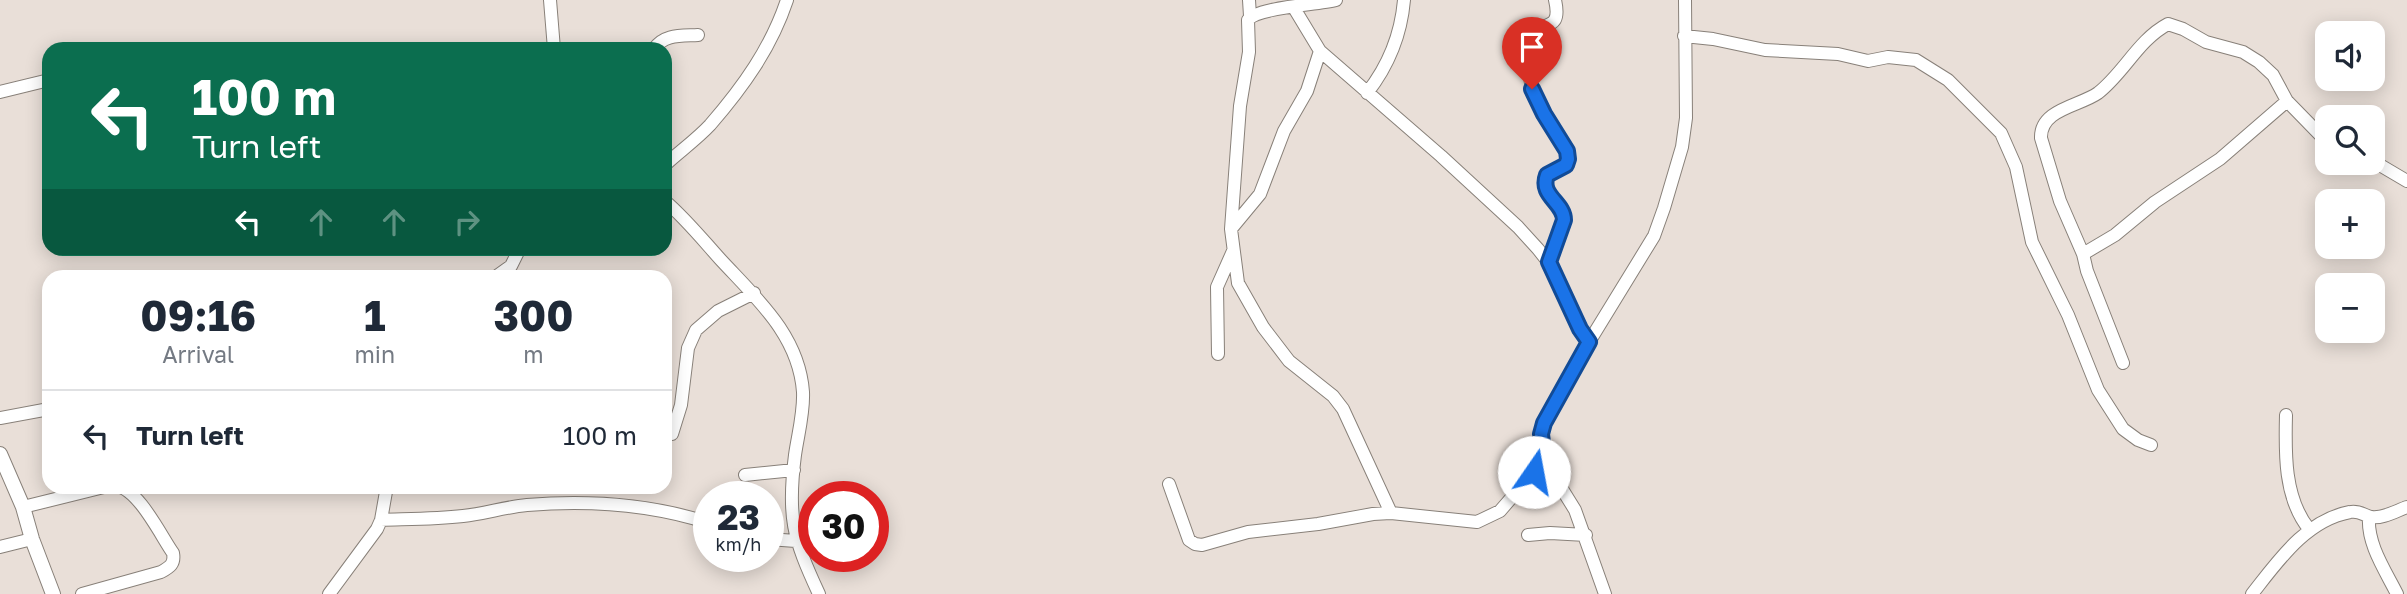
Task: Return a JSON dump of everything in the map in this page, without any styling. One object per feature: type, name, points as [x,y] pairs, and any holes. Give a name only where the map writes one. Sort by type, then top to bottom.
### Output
[{"type":"street","points":[[550,0],[553,42]]},
{"type":"street","points":[[672,159],[708,126],[756,67],[781,18],[787,0]]},
{"type":"street","points":[[1249,0],[1249,52],[1240,106],[1231,229],[1241,292],[1289,361],[1334,396],[1343,409],[1391,513]]},
{"type":"street","points":[[1250,16],[1274,8],[1294,8],[1336,0]]},
{"type":"street","points":[[1367,93],[1394,49],[1403,16],[1404,0]]},
{"type":"street","points":[[1549,262],[1564,214],[1547,192],[1544,182],[1547,175],[1566,165],[1568,159],[1567,151],[1532,89],[1527,41],[1555,21],[1558,14],[1555,0]]},
{"type":"street","points":[[1605,594],[1575,510],[1544,460],[1541,434],[1544,423],[1589,342],[1654,236],[1664,208],[1682,146],[1686,118],[1685,0]]},
{"type":"street","points":[[1294,8],[1320,51],[1441,156],[1518,227],[1549,262],[1580,329],[1589,342]]},
{"type":"street","points":[[2123,363],[2087,271],[2083,254],[2060,201],[2041,131],[2052,116],[2095,95],[2158,29],[2168,24],[2242,52],[2259,62],[2273,75],[2287,101],[2315,130]]},
{"type":"street","points":[[659,42],[666,38],[698,35]]},
{"type":"street","points":[[1684,36],[1765,50],[1838,54],[1868,61],[1888,57],[1916,60],[1948,80],[2001,132],[2016,167],[2032,242],[2068,315],[2098,390],[2123,429],[2151,446]]},
{"type":"street","points":[[1231,229],[1260,194],[1284,131],[1307,90],[1320,51]]},
{"type":"street","points":[[0,92],[42,82]]},
{"type":"street","points":[[2083,254],[2115,235],[2155,202],[2220,159],[2287,101]]},
{"type":"street","points":[[2385,168],[2407,181]]},
{"type":"street","points":[[672,208],[754,293],[785,333],[800,371],[803,404],[791,484],[791,521],[796,541],[819,594]]},
{"type":"street","points":[[1218,354],[1217,287],[1233,251]]},
{"type":"street","points":[[505,270],[516,256]]},
{"type":"street","points":[[672,434],[681,405],[688,348],[696,330],[718,311],[754,293]]},
{"type":"street","points":[[0,418],[42,410]]},
{"type":"street","points":[[2286,415],[2286,465],[2296,508],[2309,529]]},
{"type":"street","points":[[0,454],[23,507],[32,540],[53,594]]},
{"type":"street","points":[[1169,484],[1189,540],[1195,544],[1211,543],[1248,532],[1391,513],[1477,522],[1500,511],[1544,460]]},
{"type":"street","points":[[746,475],[794,470]]},
{"type":"street","points":[[23,507],[76,494]]},
{"type":"street","points":[[82,594],[161,572],[171,566],[173,553],[133,494]]},
{"type":"street","points":[[329,594],[366,546],[382,520],[386,494]]},
{"type":"street","points":[[382,520],[463,516],[526,505],[577,503],[645,507],[693,518]]},
{"type":"street","points":[[2252,594],[2292,545],[2309,529],[2347,512],[2356,511],[2369,517],[2382,516],[2407,507]]},
{"type":"street","points":[[2369,517],[2368,527],[2376,552],[2397,594]]},
{"type":"street","points":[[1528,535],[1586,535]]},
{"type":"street","points":[[0,547],[32,540]]},
{"type":"street","points":[[784,540],[796,541]]},
{"type":"route","points":[[1532,89],[1553,131],[1567,151],[1568,159],[1566,165],[1547,175],[1544,182],[1547,192],[1564,214],[1549,262],[1580,329],[1589,342],[1544,423],[1541,444],[1544,460],[1534,472]]}]
